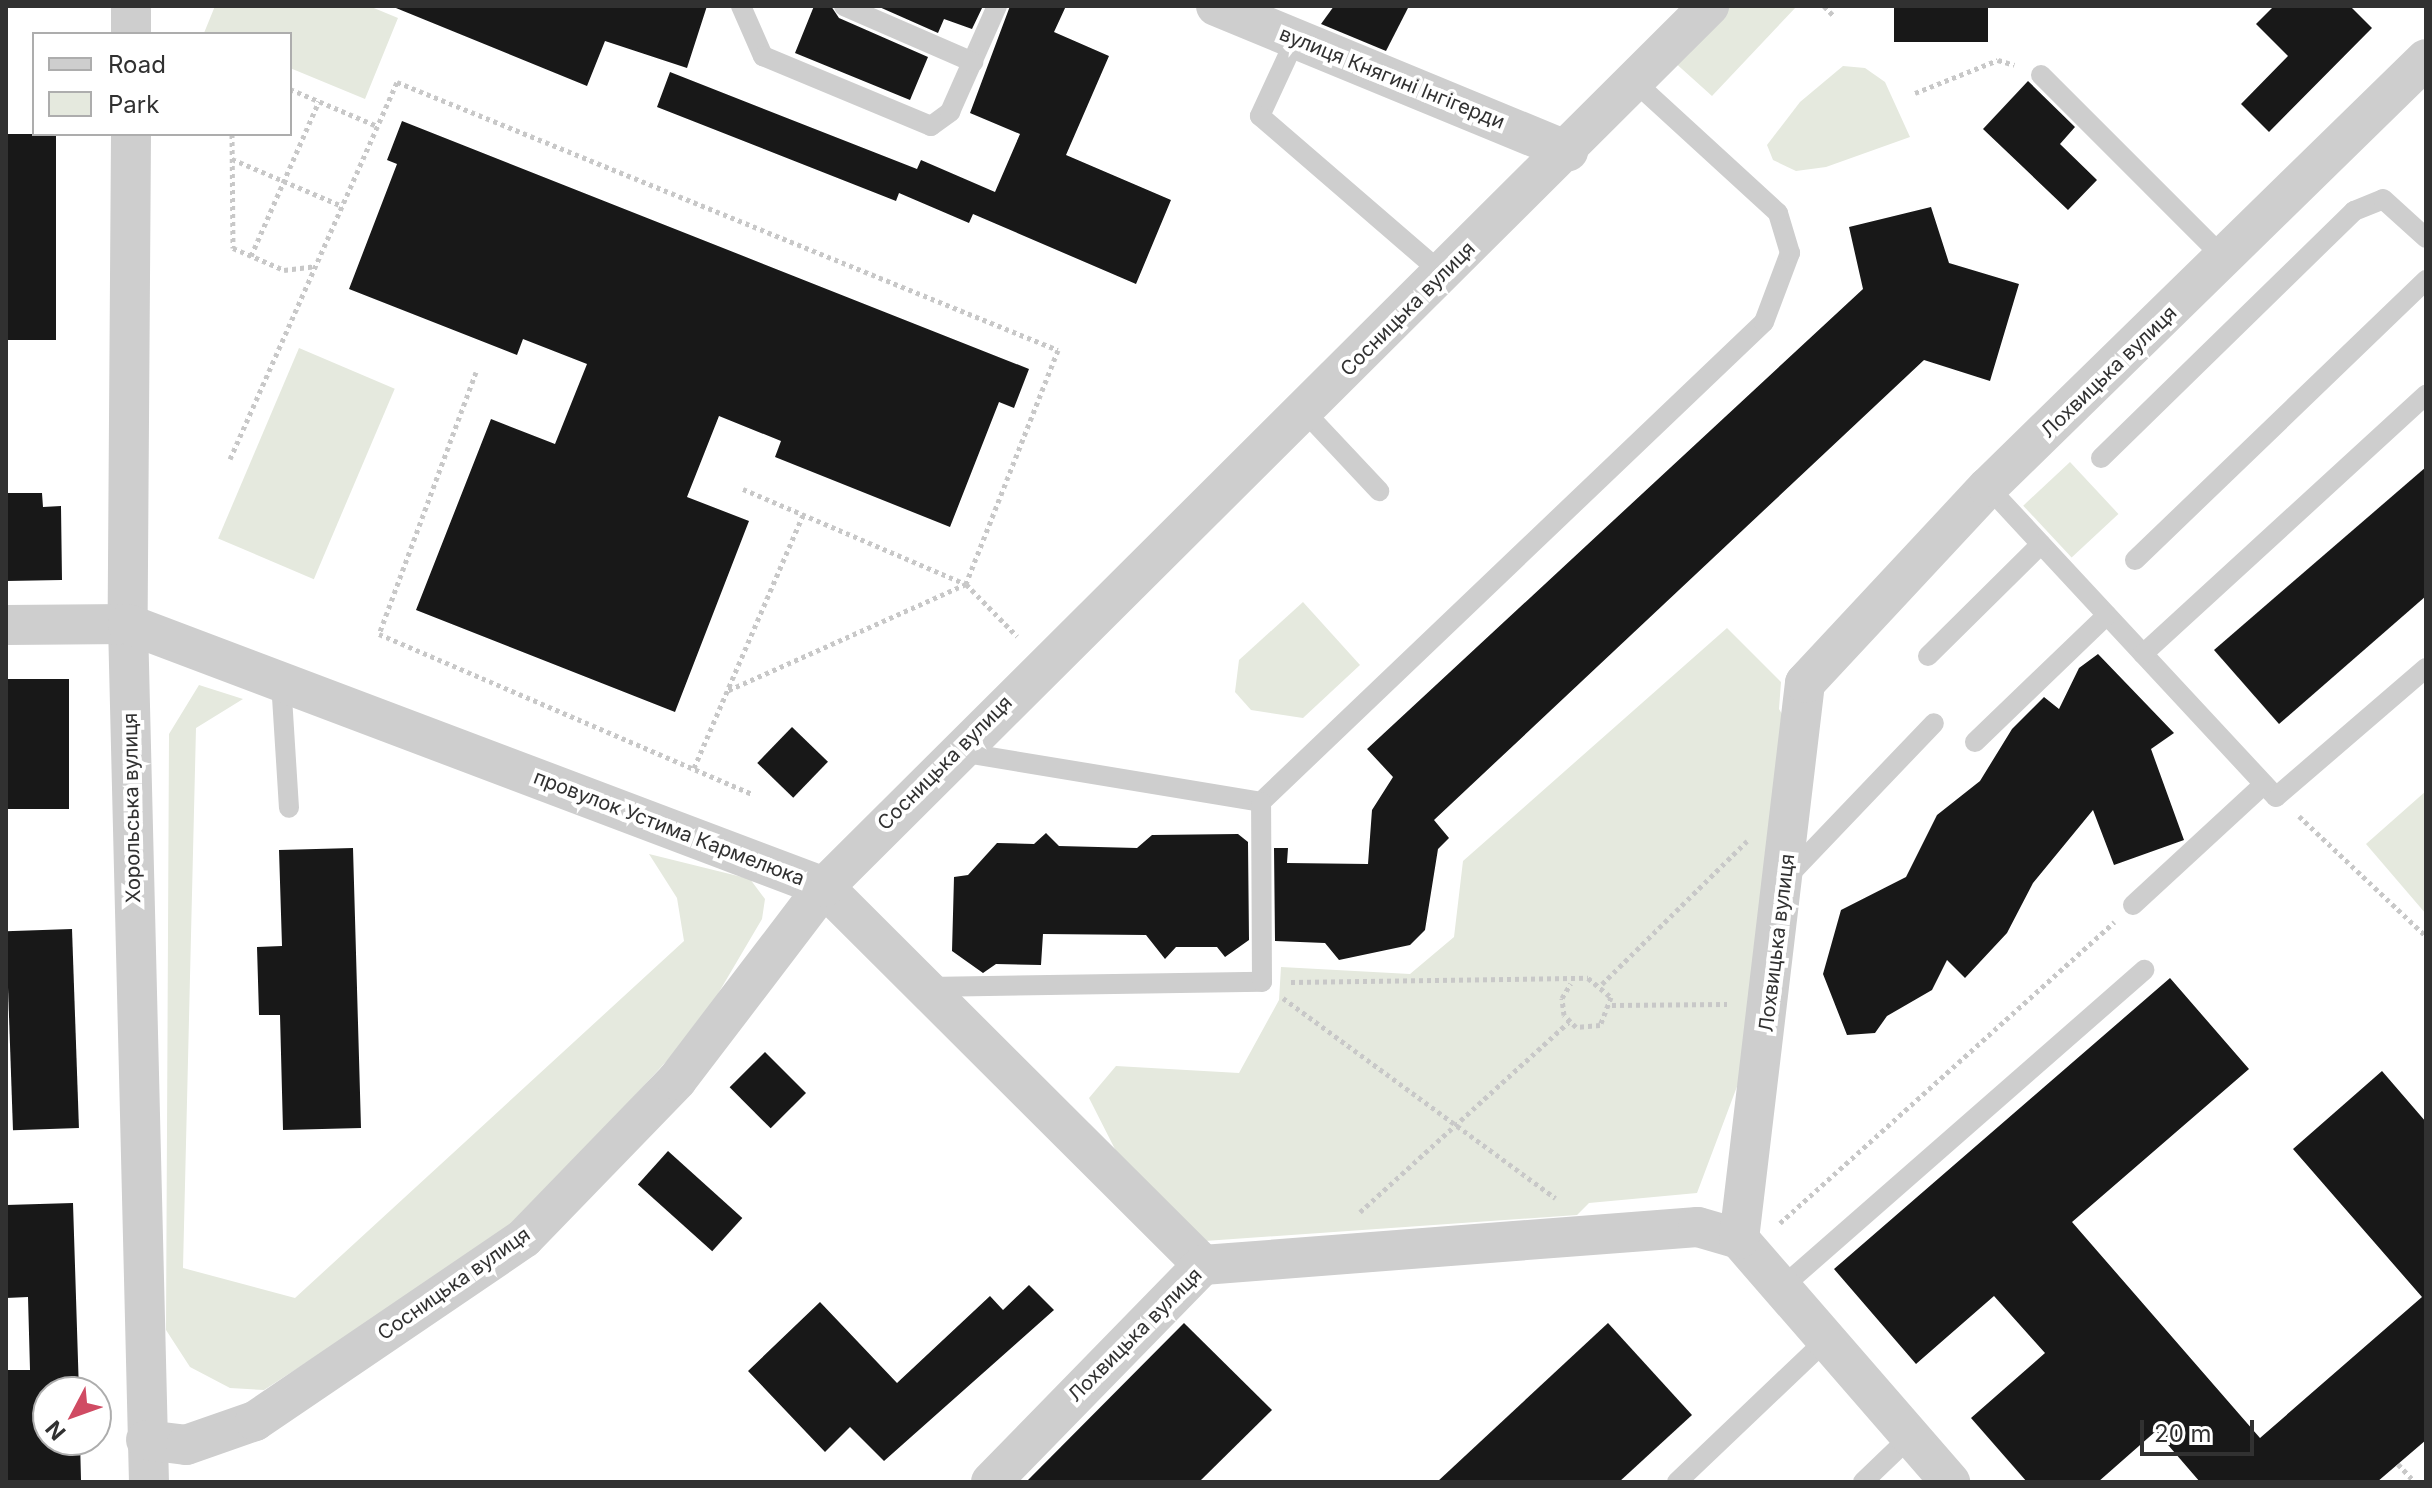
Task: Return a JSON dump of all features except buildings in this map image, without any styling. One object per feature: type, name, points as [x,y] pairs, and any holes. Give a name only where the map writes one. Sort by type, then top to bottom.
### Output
[{"type":"street","points":[[131,6],[131,32]]},
{"type":"street","name":"вулиця Княгині Інгігерди","points":[[1216,6],[1294,26],[1568,151]]},
{"type":"street","name":"Сосницька вулиця","points":[[146,1440],[186,1445],[255,1421],[524,1238],[677,1080],[824,887],[956,751],[1568,151],[1709,6]]},
{"type":"street","name":"Лохвицька вулиця","points":[[991,1482],[1203,1265],[1698,1227],[1744,1245],[1805,683],[1988,487],[2225,259],[2426,59]]},
{"type":"street","name":"Хорольська вулиця","points":[[131,136],[128,624],[149,1482]]},
{"type":"street","name":"провулок Устима Кармелюка","points":[[6,625],[128,624],[824,887],[928,987],[1203,1265]]},
{"type":"street","points":[[1744,1245],[1950,1482]]},
{"type":"lane","points":[[741,6],[763,56],[914,124],[943,122],[997,6]]},
{"type":"lane","points":[[844,6],[973,62]]},
{"type":"lane","points":[[1294,26],[1260,116],[1443,274]]},
{"type":"lane","points":[[2041,75],[2225,259]]},
{"type":"lane","points":[[928,987],[1262,982],[1261,802],[1764,322],[1790,253],[1778,213],[1636,83]]},
{"type":"lane","points":[[2101,458],[2354,211],[2383,199],[2426,238]]},
{"type":"lane","points":[[2135,560],[2426,280]]},
{"type":"lane","points":[[2143,654],[2426,395]]},
{"type":"lane","points":[[1304,411],[1379,491]]},
{"type":"lane","points":[[1988,487],[2270,791]]},
{"type":"lane","points":[[1928,656],[2041,544]]},
{"type":"lane","points":[[1975,742],[2107,615]]},
{"type":"lane","points":[[2133,905],[2270,791],[2426,668]]},
{"type":"lane","points":[[281,681],[289,808]]},
{"type":"lane","points":[[1786,878],[1934,723]]},
{"type":"lane","points":[[956,751],[1261,802]]},
{"type":"lane","points":[[1781,1288],[2144,970]]},
{"type":"lane","points":[[1677,1482],[1826,1340]]},
{"type":"lane","points":[[1863,1482],[1910,1437]]},
{"type":"path","points":[[1824,6],[1834,16]]},
{"type":"path","points":[[1915,93],[1998,60],[2041,75]]},
{"type":"path","points":[[230,459],[397,82],[1058,350],[966,584],[727,691]]},
{"type":"path","points":[[292,90],[377,126]]},
{"type":"path","points":[[251,256],[319,101]]},
{"type":"path","points":[[232,136],[233,248],[284,270],[316,266]]},
{"type":"path","points":[[232,159],[342,206]]},
{"type":"path","points":[[476,372],[379,634],[753,794]]},
{"type":"path","points":[[743,489],[966,584],[1017,636]]},
{"type":"path","points":[[694,768],[803,515]]},
{"type":"path","points":[[2270,791],[2426,936]]},
{"type":"path","points":[[1602,984],[1794,795]]},
{"type":"path","points":[[1744,1245],[2133,905]]},
{"type":"path","points":[[1262,982],[1571,983],[1588,978],[1602,984],[1612,1005]]},
{"type":"path","points":[[1262,982],[1604,1235]]},
{"type":"path","points":[[1569,1022],[1562,998],[1571,983]]},
{"type":"path","points":[[1612,1005],[1770,1004]]},
{"type":"path","points":[[1569,1022],[1593,1028],[1612,1005]]},
{"type":"path","points":[[1357,1215],[1453,1124],[1569,1022]]},
{"type":"path","points":[[2398,1464],[2415,1482]]},
{"type":"green space","points":[[215,6],[369,6],[398,18],[365,99],[292,69],[292,32],[204,32]]},
{"type":"green space","points":[[1722,6],[1797,6],[1712,96],[1672,60]]},
{"type":"green space","points":[[1843,66],[1865,68],[1885,82],[1910,137],[1826,167],[1796,171],[1773,160],[1767,145],[1800,102]]},
{"type":"green space","points":[[299,348],[395,389],[314,579],[218,539]]},
{"type":"green space","points":[[2070,462],[2118,514],[2072,558],[2023,506]]},
{"type":"green space","points":[[1303,602],[1360,665],[1303,718],[1251,710],[1235,692],[1239,660]]},
{"type":"green space","points":[[1727,628],[1781,682],[1779,709],[1791,729],[1750,1052],[1697,1193],[1589,1203],[1577,1215],[1205,1241],[1120,1159],[1089,1098],[1116,1066],[1239,1073],[1279,1000],[1281,967],[1410,974],[1454,937],[1463,861]]},
{"type":"green space","points":[[199,685],[243,699],[196,728],[183,1268],[295,1298],[684,941],[677,898],[649,854],[750,879],[765,899],[762,919],[699,1026],[529,1210],[487,1245],[264,1390],[230,1388],[190,1367],[166,1330],[169,734]]},
{"type":"green space","points":[[2426,791],[2426,914],[2366,844]]}]
